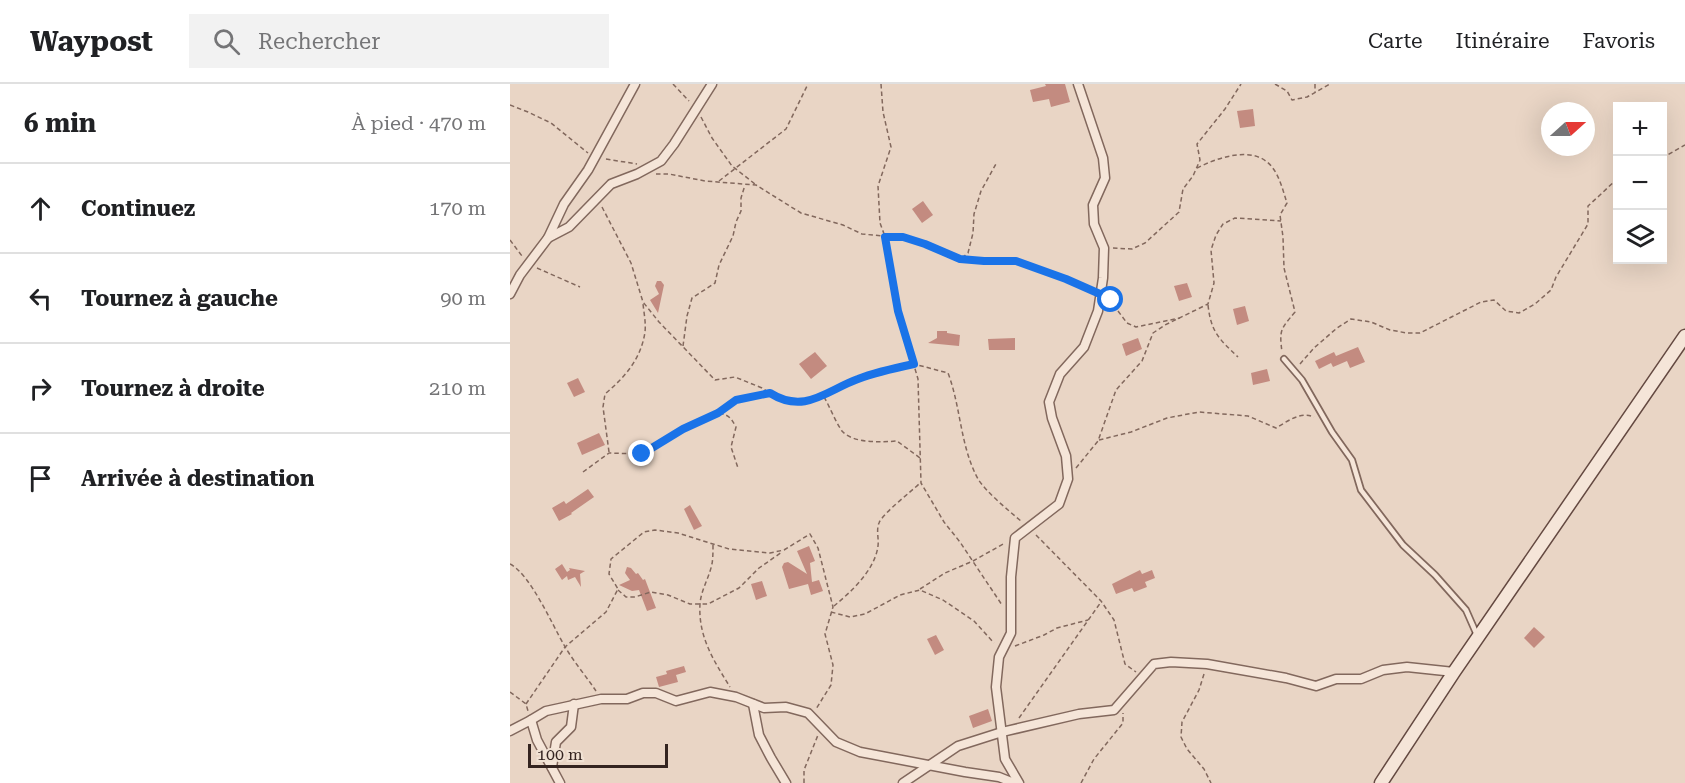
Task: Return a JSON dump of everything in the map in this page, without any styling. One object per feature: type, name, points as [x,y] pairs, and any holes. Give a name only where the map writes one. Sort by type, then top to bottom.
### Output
[{"type":"main road","points":[[1381,783],[1454,672],[1685,336]]},
{"type":"street","points":[[510,294],[520,275],[548,238],[564,204],[588,170],[635,84]]},
{"type":"street","points":[[548,238],[569,227],[611,184],[638,174],[661,161],[712,84]]},
{"type":"street","points":[[1017,783],[1005,759],[1006,731],[996,687],[999,657],[1011,633],[1011,577],[1015,538],[1059,504],[1068,479],[1066,456],[1049,402],[1060,375],[1084,346],[1098,311],[1104,248],[1094,224],[1093,206],[1106,178],[1103,158],[1077,84]]},
{"type":"street","points":[[903,783],[958,746],[1006,731],[1079,714],[1114,710],[1154,664],[1172,662],[1207,664],[1286,678],[1316,686],[1336,679],[1361,679],[1383,670],[1407,667],[1454,672]]},
{"type":"street","points":[[510,731],[546,711],[574,704],[601,699],[627,699],[643,693],[656,693],[676,700],[710,692],[736,697],[764,708],[786,707],[808,713],[836,742],[860,752],[1017,783]]},
{"type":"street","points":[[552,767],[556,742],[571,727],[574,704]]},
{"type":"street","points":[[753,704],[759,735],[786,783]]},
{"type":"street","points":[[531,720],[537,740],[560,783]]},
{"type":"lane","points":[[1284,359],[1302,380],[1332,432],[1352,460],[1361,490],[1403,545],[1435,575],[1466,610],[1478,638]]},
{"type":"path","points":[[673,84],[697,109],[712,138],[735,168],[756,185],[801,213],[843,225],[862,234],[903,237],[960,259],[1016,261],[1066,279],[1111,300],[1127,322],[1136,327],[1180,318]]},
{"type":"path","points":[[718,182],[786,129],[808,84]]},
{"type":"path","points":[[881,84],[883,112],[891,147],[878,186],[880,223],[885,237],[898,311],[918,379],[921,483],[944,522],[973,561],[1011,620]]},
{"type":"path","points":[[1104,248],[1132,249],[1145,243],[1179,212],[1183,189],[1193,176],[1200,160],[1197,144],[1225,109],[1241,84],[1247,84]]},
{"type":"path","points":[[1275,84],[1287,91],[1293,100],[1315,93],[1330,84]]},
{"type":"path","points":[[1315,84],[1315,93]]},
{"type":"path","points":[[510,105],[551,123],[594,158],[650,167]]},
{"type":"path","points":[[1666,156],[1685,145]]},
{"type":"path","points":[[1197,168],[1215,159],[1237,154],[1258,158],[1271,166],[1282,187],[1287,203],[1280,214],[1284,268],[1295,312],[1280,334],[1284,359]]},
{"type":"path","points":[[960,259],[968,253],[973,233],[974,214],[981,191],[997,162]]},
{"type":"path","points":[[638,174],[669,174],[705,181],[756,185]]},
{"type":"path","points":[[1294,371],[1322,341],[1337,328],[1352,320],[1371,322],[1390,330],[1420,333],[1481,302],[1494,300],[1506,311],[1519,313],[1535,304],[1551,290],[1556,277],[1588,224],[1588,206],[1613,182]]},
{"type":"path","points":[[683,347],[692,298],[715,283],[719,266],[733,236],[741,211],[741,198],[746,184]]},
{"type":"path","points":[[597,199],[631,263],[643,303],[645,331],[636,361],[620,381],[605,394],[603,407],[609,453]]},
{"type":"path","points":[[1238,357],[1220,340],[1210,322],[1208,304],[1214,283],[1210,250],[1223,224],[1235,218],[1281,221]]},
{"type":"path","points":[[510,240],[528,264],[580,287]]},
{"type":"path","points":[[643,303],[715,380],[735,377],[762,388],[781,400],[798,402],[824,396],[856,379],[914,364],[948,373],[953,385],[957,412],[969,455],[979,481],[1101,601],[1114,620],[1125,664],[1142,677]]},
{"type":"path","points":[[1068,479],[1098,441],[1116,390],[1142,361],[1153,333],[1165,324],[1208,304]]},
{"type":"path","points":[[583,472],[609,453],[642,454],[676,433],[718,413],[736,400],[770,393]]},
{"type":"path","points":[[824,396],[843,432],[856,438],[875,442],[897,441],[920,458]]},
{"type":"path","points":[[1098,441],[1131,432],[1167,418],[1199,412],[1248,416],[1276,428],[1296,416],[1310,414],[1327,423]]},
{"type":"path","points":[[718,413],[727,414],[736,427],[731,447],[738,468]]},
{"type":"path","points":[[811,716],[831,685],[833,664],[825,634],[833,607],[851,592],[870,568],[878,548],[879,521],[921,483]]},
{"type":"path","points":[[784,550],[770,554],[729,549],[678,533],[655,530],[644,532],[611,559],[609,574],[618,590],[626,597],[651,592],[668,594],[690,604],[708,604],[739,588],[759,568],[810,534],[818,548],[833,607]]},
{"type":"path","points":[[831,612],[850,617],[865,614],[900,595],[920,590],[945,573],[1015,538]]},
{"type":"path","points":[[713,544],[712,565],[704,584],[700,604],[701,630],[709,652],[736,697]]},
{"type":"path","points":[[510,564],[517,568],[542,602],[565,647],[601,699]]},
{"type":"path","points":[[526,704],[565,647],[606,612],[618,590]]},
{"type":"path","points":[[920,590],[943,600],[974,621],[1002,652],[1057,628],[1088,620]]},
{"type":"path","points":[[1006,731],[1101,601]]},
{"type":"path","points":[[1207,664],[1198,690],[1182,722],[1181,737],[1211,783]]},
{"type":"path","points":[[510,692],[526,704],[531,720]]},
{"type":"path","points":[[1081,783],[1094,759],[1123,723],[1124,700]]},
{"type":"path","points":[[804,783],[804,770],[821,726]]},
{"type":"building","points":[[1045,84],[1065,84],[1070,102],[1051,107],[1049,99],[1033,102],[1030,90],[1046,86]]},
{"type":"building","points":[[1253,109],[1255,126],[1240,128],[1237,111]]},
{"type":"building","points":[[923,201],[933,215],[922,223],[912,209]]},
{"type":"building","points":[[657,281],[661,281],[664,285],[658,313],[650,300],[659,294],[655,286]]},
{"type":"building","points":[[1187,283],[1192,297],[1179,301],[1174,286]]},
{"type":"building","points":[[1245,306],[1249,321],[1237,325],[1233,309]]},
{"type":"building","points":[[937,331],[960,335],[959,346],[928,343],[937,338]]},
{"type":"building","points":[[1015,338],[1015,350],[989,350],[988,339]]},
{"type":"building","points":[[1138,338],[1142,349],[1126,356],[1122,344]]},
{"type":"building","points":[[1358,347],[1365,362],[1350,368],[1347,361],[1333,367],[1331,363],[1319,369],[1315,361],[1334,352],[1336,356]]},
{"type":"building","points":[[815,352],[827,366],[811,379],[799,364]]},
{"type":"building","points":[[1267,369],[1270,381],[1253,385],[1251,373]]},
{"type":"building","points":[[578,378],[585,392],[574,397],[567,383]]},
{"type":"building","points":[[599,433],[605,445],[582,455],[577,443]]},
{"type":"building","points":[[588,489],[594,497],[559,521],[552,508],[564,501],[566,504]]},
{"type":"building","points":[[690,505],[702,526],[694,530],[684,509]]},
{"type":"building","points":[[809,546],[815,561],[810,563],[812,582],[819,580],[823,591],[811,595],[808,584],[789,589],[782,567],[788,562],[807,574],[797,551]]},
{"type":"building","points":[[562,564],[567,572],[569,568],[585,571],[580,574],[581,587],[575,577],[568,580],[567,576],[562,580],[555,569]]},
{"type":"building","points":[[627,567],[636,574],[638,573],[643,580],[645,579],[656,608],[647,611],[639,590],[632,591],[619,585],[630,580],[625,573]]},
{"type":"building","points":[[1140,570],[1142,574],[1152,570],[1155,578],[1145,582],[1147,587],[1134,592],[1132,588],[1116,594],[1112,584]]},
{"type":"building","points":[[762,581],[767,596],[756,600],[751,584]]},
{"type":"building","points":[[1534,627],[1545,637],[1534,648],[1524,638]]},
{"type":"building","points":[[936,635],[944,650],[935,655],[927,639]]},
{"type":"building","points":[[684,666],[686,672],[676,675],[678,682],[659,687],[656,677],[667,674],[666,671]]},
{"type":"building","points":[[988,709],[992,721],[973,728],[969,716]]},
{"type":"route","points":[[642,454],[683,429],[718,413],[736,400],[770,393],[781,400],[798,402],[824,396],[856,379],[914,364],[898,311],[885,237],[903,237],[960,259],[1016,261],[1066,279],[1111,300]]}]
